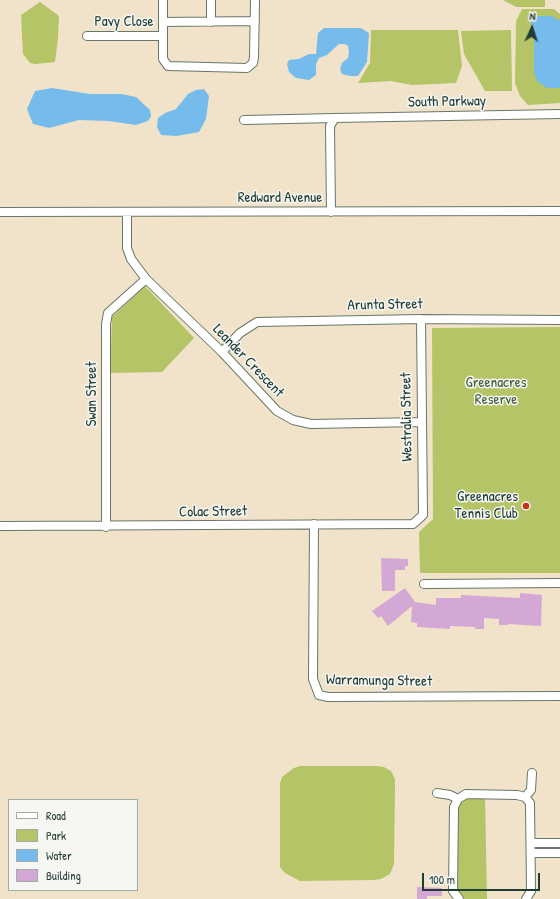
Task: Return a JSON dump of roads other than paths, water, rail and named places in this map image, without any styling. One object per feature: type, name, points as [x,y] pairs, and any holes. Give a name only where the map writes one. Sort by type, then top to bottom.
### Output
[{"type":"street","points":[[163,0],[163,58],[168,66],[247,68],[253,63],[255,0]]},
{"type":"street","points":[[211,0],[211,22]]},
{"type":"street","points":[[163,22],[255,21]]},
{"type":"street","name":"Pavy Close","points":[[87,36],[162,36]]},
{"type":"street","name":"South Parkway","points":[[244,120],[560,114]]},
{"type":"street","points":[[331,212],[330,126],[335,118]]},
{"type":"street","name":"Redward Avenue","points":[[0,212],[560,212]]},
{"type":"street","name":"Leander Crescent","points":[[127,212],[127,248],[132,259],[146,279],[222,352],[277,411],[293,420],[311,424],[421,422]]},
{"type":"street","name":"Swan Street","points":[[106,527],[106,324],[108,313],[146,279]]},
{"type":"street","name":"Arunta Street","points":[[222,352],[240,333],[257,322],[421,319],[560,320]]},
{"type":"street","name":"Westralia Street","points":[[421,319],[423,515]]},
{"type":"street","name":"Colac Street","points":[[0,526],[106,527],[413,524],[423,515]]},
{"type":"street","name":"Warramunga Street","points":[[314,524],[313,679],[319,695],[328,697],[560,696]]},
{"type":"street","points":[[424,584],[560,583]]},
{"type":"street","points":[[525,797],[531,790],[532,773]]},
{"type":"street","points":[[437,793],[450,795],[458,799]]},
{"type":"street","points":[[459,899],[453,891],[454,806],[458,799],[466,794],[517,794],[525,797],[530,803],[531,891],[527,899]]},
{"type":"street","points":[[531,843],[560,843]]},
{"type":"street","points":[[531,853],[560,853]]},
{"type":"water","points":[[530,16],[552,16],[560,21],[560,88],[547,88],[537,81],[534,72],[534,29],[529,19]]},
{"type":"water","points":[[324,28],[361,28],[369,33],[367,62],[358,76],[342,74],[340,69],[342,63],[348,58],[349,52],[348,46],[345,44],[339,44],[327,55],[319,58],[316,64],[316,75],[309,80],[296,78],[289,72],[287,64],[289,60],[299,59],[309,54],[316,54],[318,33]]},
{"type":"water","points":[[52,88],[90,94],[121,94],[136,97],[150,110],[151,116],[148,121],[136,125],[108,121],[79,120],[49,128],[33,124],[27,109],[35,91]]},
{"type":"water","points":[[204,89],[209,96],[206,119],[199,132],[177,136],[161,135],[157,127],[158,118],[165,113],[176,109],[188,94],[196,90]]},
{"type":"place","name":"Greenacres Tennis Club","points":[[526,506]]},
{"type":"park label","name":"Greenacres Reserve","points":[[496,392]]}]
